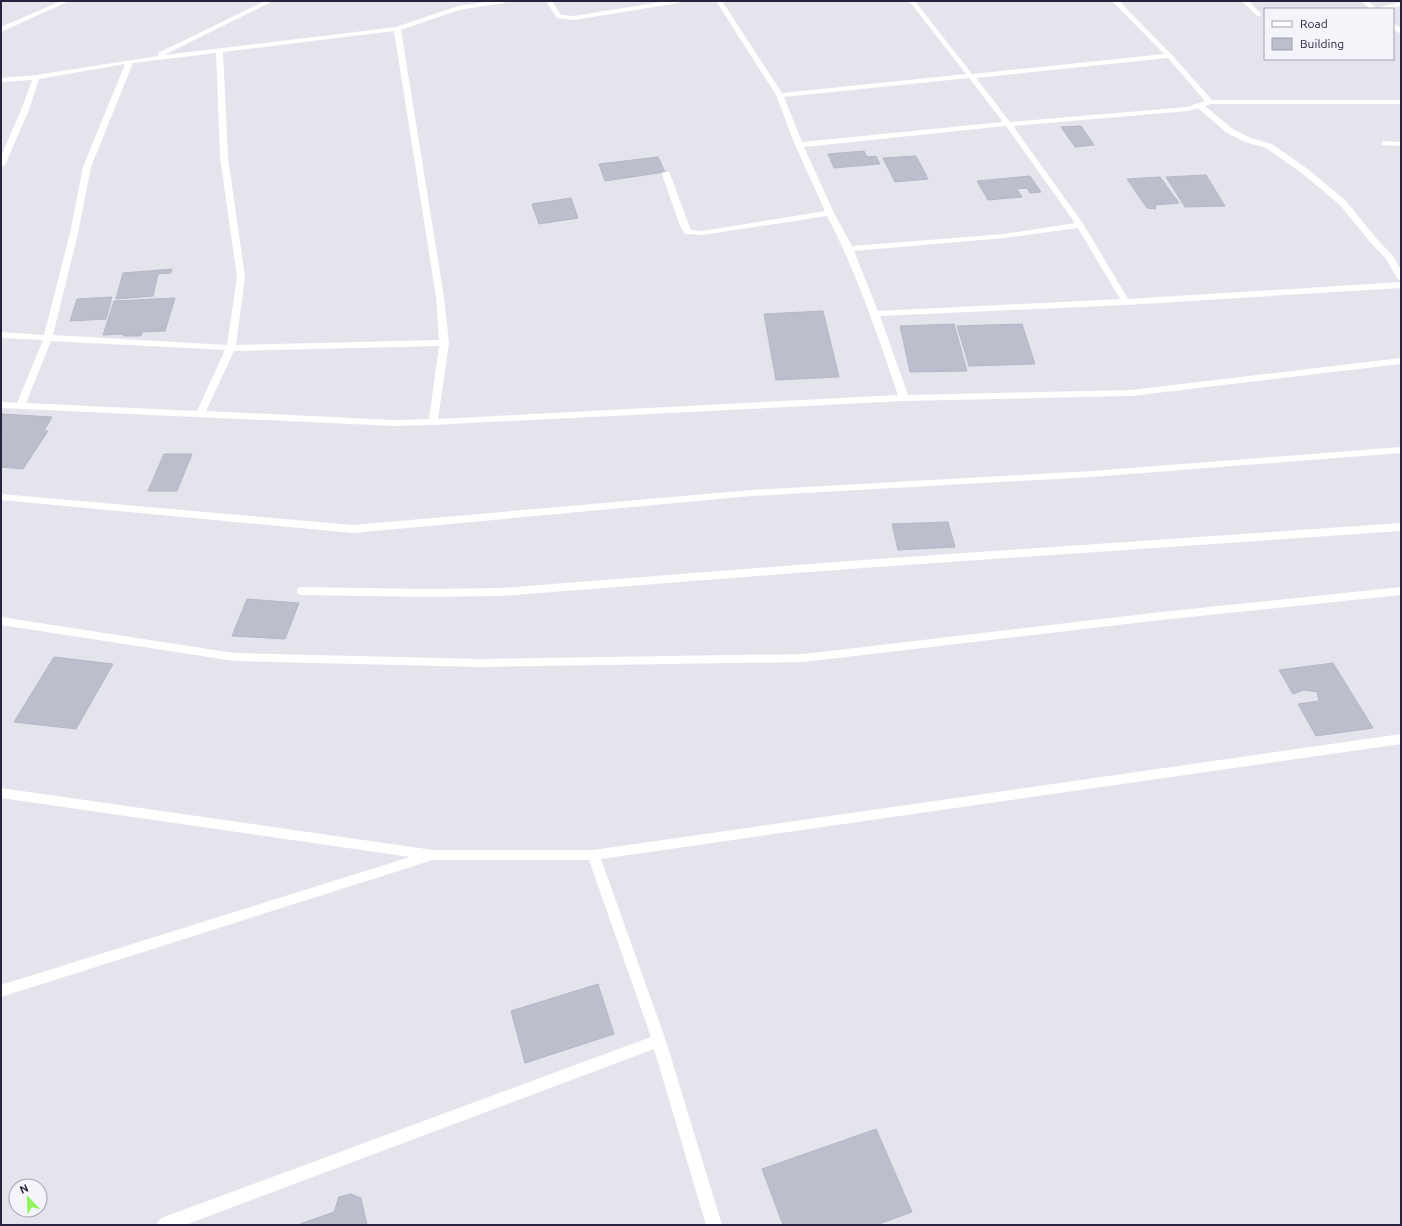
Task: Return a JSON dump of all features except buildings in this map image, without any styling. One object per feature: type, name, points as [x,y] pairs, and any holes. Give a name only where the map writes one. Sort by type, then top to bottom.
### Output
[{"type":"street","points":[[1,30],[66,1]]},
{"type":"street","points":[[150,59],[270,1]]},
{"type":"street","points":[[458,8],[468,1]]},
{"type":"street","points":[[1,80],[36,77],[130,61],[397,29],[458,8],[504,1]]},
{"type":"street","points":[[549,1],[559,17],[564,18],[574,18],[679,1]]},
{"type":"street","points":[[719,1],[780,95],[799,145],[830,213],[849,249],[875,314],[904,398]]},
{"type":"street","points":[[912,1],[1008,124],[1080,226],[1126,302]]},
{"type":"street","points":[[1115,1],[1170,56],[1210,102]]},
{"type":"street","points":[[1245,1],[1259,14]]},
{"type":"street","points":[[1364,1],[1373,8]]},
{"type":"street","points":[[1383,8],[1401,4]]},
{"type":"street","points":[[397,29],[440,297],[444,343],[433,422]]},
{"type":"street","points":[[200,415],[232,348],[240,277],[224,157],[219,50]]},
{"type":"street","points":[[780,95],[1170,56]]},
{"type":"street","points":[[20,406],[48,338],[74,233],[87,167],[130,61]]},
{"type":"street","points":[[1,165],[25,110],[36,77]]},
{"type":"street","points":[[799,145],[1008,124],[1188,109],[1210,102],[1401,102]]},
{"type":"street","points":[[1200,106],[1230,130],[1248,140],[1269,146],[1275,150],[1306,172],[1343,203],[1373,240],[1390,258],[1401,278]]},
{"type":"street","points":[[1385,143],[1401,144]]},
{"type":"street","points":[[666,174],[684,226],[688,232],[702,233],[830,213]]},
{"type":"street","points":[[849,249],[1004,236],[1080,226]]},
{"type":"street","points":[[875,314],[1126,302],[1401,285]]},
{"type":"street","points":[[1,335],[232,348],[444,343]]},
{"type":"street","points":[[1,405],[394,423],[433,422],[904,398],[1131,393],[1401,361]]},
{"type":"street","points":[[1,497],[353,529],[751,493],[1092,474],[1401,450]]},
{"type":"street","points":[[302,591],[429,594],[500,592],[623,584],[848,565],[1401,527]]},
{"type":"street","points":[[1,620],[234,657],[480,663],[804,658],[1162,616],[1401,591]]},
{"type":"street","points":[[1,793],[433,854],[593,854],[1401,739]]},
{"type":"street","points":[[1,991],[433,854]]},
{"type":"street","points":[[593,854],[660,1041],[714,1225]]},
{"type":"street","points":[[164,1225],[660,1041]]}]
